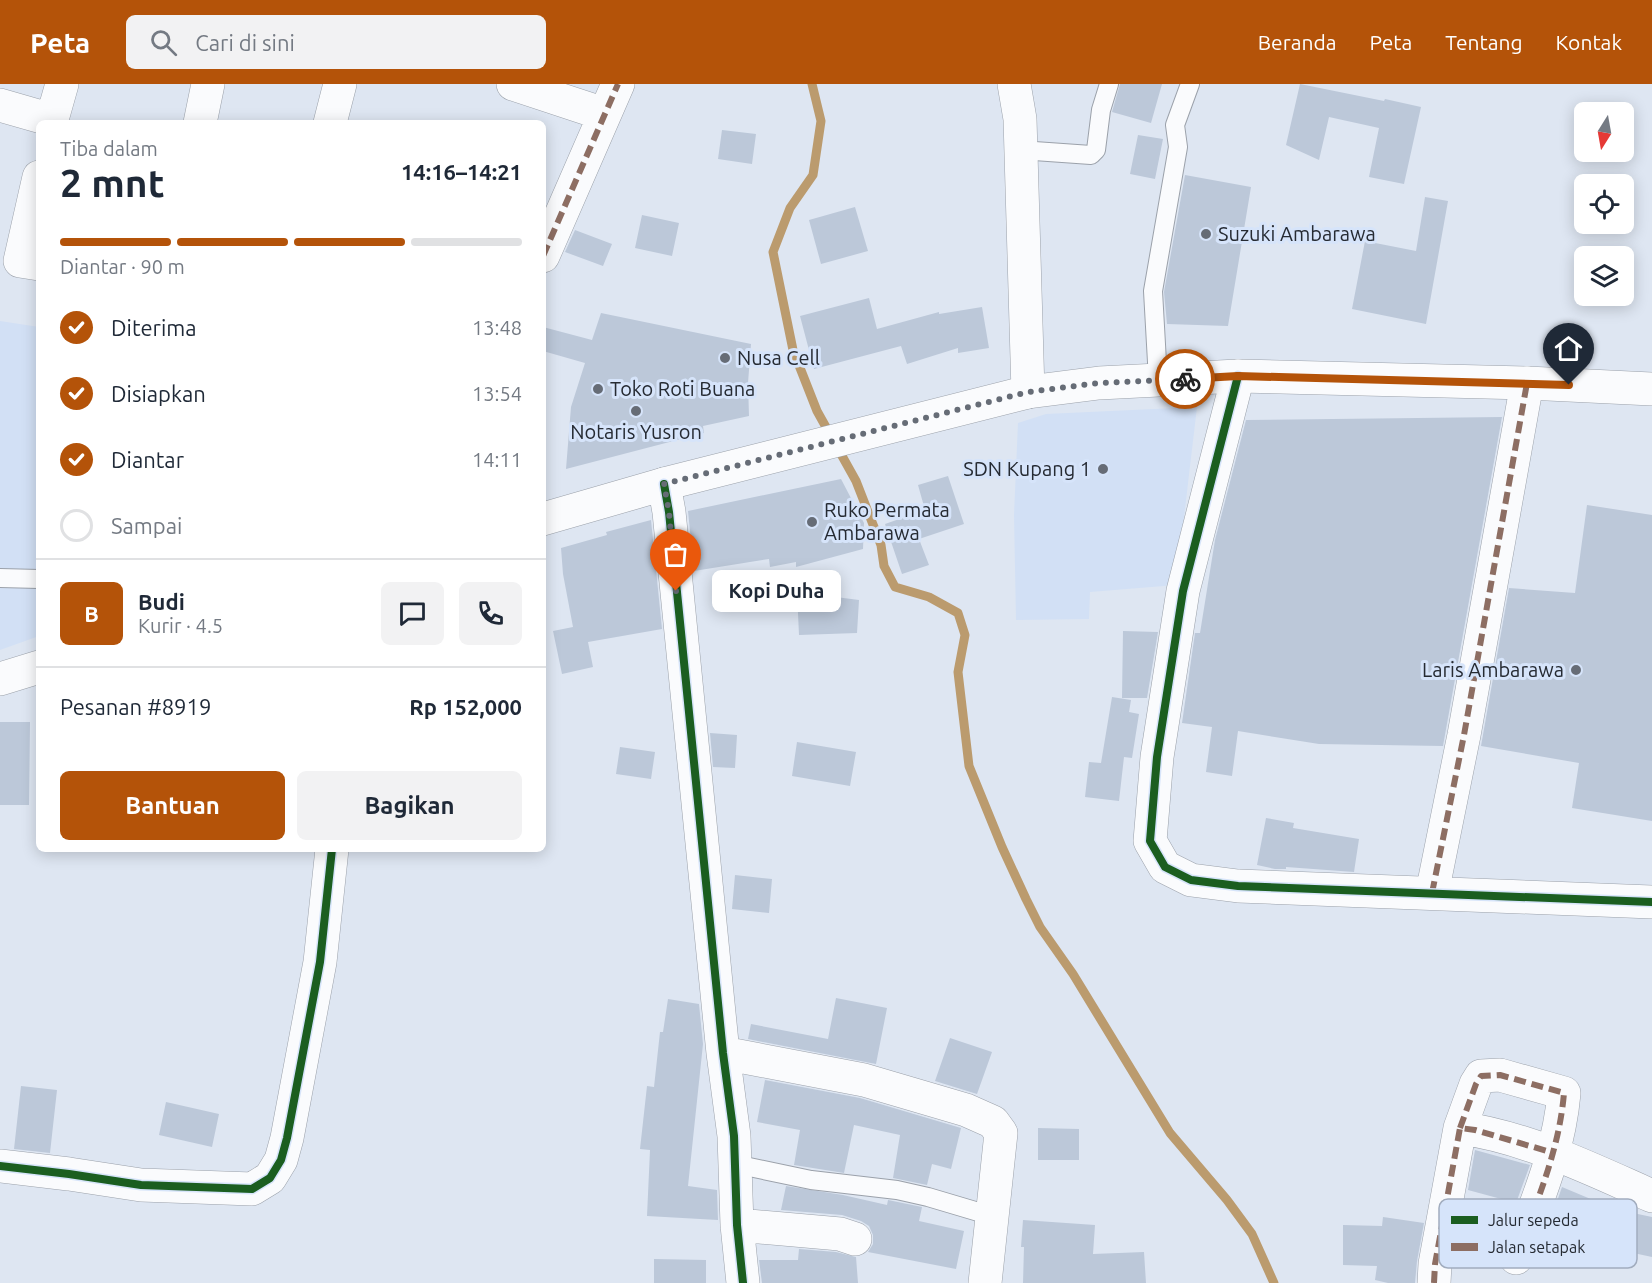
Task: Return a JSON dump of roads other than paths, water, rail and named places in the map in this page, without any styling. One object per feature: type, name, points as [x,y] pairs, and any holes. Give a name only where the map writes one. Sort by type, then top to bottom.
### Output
[{"type":"street","points":[[52,120],[62,84]]},
{"type":"street","points":[[201,120],[208,84]]},
{"type":"street","points":[[331,120],[340,84]]},
{"type":"street","points":[[513,84],[604,114]]},
{"type":"street","points":[[546,249],[618,84]]},
{"type":"street","points":[[1014,84],[1020,119],[1028,392]]},
{"type":"street","points":[[0,105],[45,120]]},
{"type":"street","points":[[20,261],[36,190]]},
{"type":"street","points":[[1238,376],[1183,591],[1157,757],[1150,842],[1165,867],[1191,880],[1238,886],[1652,902]]},
{"type":"street","points":[[546,518],[664,484],[1028,392],[1099,383],[1238,376],[1527,383],[1652,389]]},
{"type":"street","points":[[1432,893],[1464,735],[1527,383]]},
{"type":"street","points":[[664,484],[669,512],[723,1053],[734,1136],[737,1225],[743,1283]]},
{"type":"street","points":[[0,679],[36,669]]},
{"type":"street","points":[[0,1166],[141,1185],[252,1189],[270,1178],[281,1160],[287,1138],[320,962],[332,852]]},
{"type":"street","points":[[723,1053],[864,1080],[966,1110],[993,1122],[1001,1133],[985,1283]]},
{"type":"street","points":[[1447,1199],[1460,1128],[1476,1084],[1481,1076],[1500,1075],[1564,1093],[1562,1117],[1554,1153],[1537,1199]]},
{"type":"street","points":[[1460,1128],[1475,1130],[1554,1153],[1652,1196]]},
{"type":"street","points":[[737,1225],[840,1234],[855,1239]]},
{"type":"street","points":[[1434,1283],[1439,1242]]},
{"type":"lane","points":[[1020,150],[1091,155],[1096,150],[1101,110],[1109,84]]},
{"type":"lane","points":[[1158,380],[1153,291],[1178,147],[1175,125],[1190,84]]},
{"type":"lane","points":[[0,578],[36,579]]},
{"type":"lane","points":[[735,1164],[812,1180],[897,1190],[992,1216]]},
{"type":"waterway","points":[[812,84],[821,121],[813,175],[790,208],[773,252],[793,350],[817,411],[856,481],[881,545],[884,566],[895,587],[929,597],[958,613],[965,635],[958,672],[969,766],[1002,847],[1040,927],[1073,974],[1170,1133],[1227,1200],[1252,1234],[1274,1283]]},
{"type":"place","name":"Suzuki Ambarawa","points":[[1206,234]]},
{"type":"place","name":"Nusa Cell","points":[[725,358]]},
{"type":"place","name":"Toko Roti Buana","points":[[598,389]]},
{"type":"place","name":"Notaris Yusron","points":[[636,411]]},
{"type":"place","name":"SDN Kupang 1","points":[[1103,469]]},
{"type":"place","name":"Ruko Permata Ambarawa","points":[[812,522]]},
{"type":"place","name":"Kopi Duha","points":[[676,591]]},
{"type":"place","name":"Laris Ambarawa","points":[[1576,670]]}]
